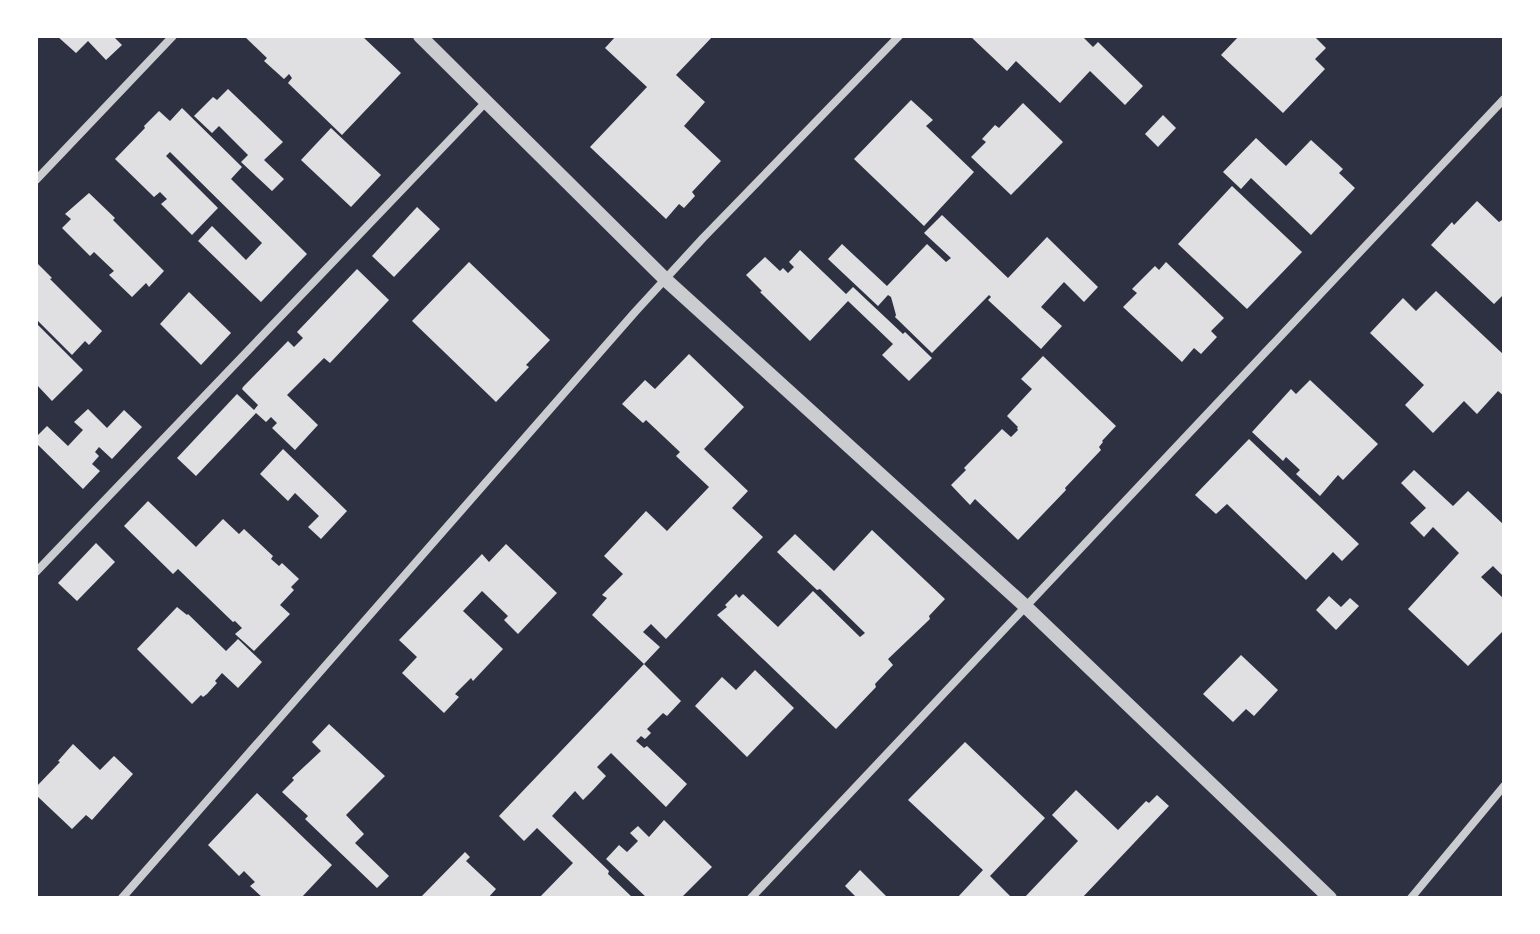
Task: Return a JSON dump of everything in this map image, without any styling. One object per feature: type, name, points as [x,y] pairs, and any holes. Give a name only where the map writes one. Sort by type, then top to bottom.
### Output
[{"type":"street","points":[[36,180],[173,36]]},
{"type":"street","points":[[420,36],[666,280],[1025,606],[1330,898]]},
{"type":"street","points":[[122,898],[635,312],[899,36]]},
{"type":"street","points":[[751,898],[1504,99]]},
{"type":"street","points":[[36,572],[486,102]]},
{"type":"street","points":[[1411,898],[1504,786]]},
{"type":"building","points":[[57,36],[117,36],[115,38],[122,45],[106,60],[88,41],[76,53]]},
{"type":"building","points":[[244,36],[362,36],[401,73],[342,135],[288,83],[292,78],[289,74],[284,79]]},
{"type":"building","points":[[616,36],[713,36],[676,75],[705,102],[684,126],[721,161],[692,192],[695,196],[684,208],[679,204],[666,219],[590,147],[647,87],[605,48]]},
{"type":"building","points":[[970,36],[1082,36],[1093,47],[1098,42],[1143,86],[1125,105],[1090,71],[1060,103],[1016,61],[1007,71]]},
{"type":"building","points":[[1239,36],[1314,36],[1326,48],[1315,59],[1325,69],[1283,113],[1221,55]]},
{"type":"building","points":[[228,89],[283,142],[264,160],[284,179],[272,191],[241,162],[248,155],[219,126],[212,133],[194,116],[213,97],[217,100]]},
{"type":"building","points":[[911,100],[933,120],[926,126],[974,172],[924,226],[854,159]]},
{"type":"building","points":[[1023,103],[1063,142],[1011,195],[971,157],[986,142],[982,139],[995,125],[999,128]]},
{"type":"building","points":[[182,108],[242,167],[231,179],[307,254],[261,302],[198,241],[212,226],[246,260],[262,243],[170,152],[166,156],[218,208],[192,235],[161,204],[167,199],[160,192],[154,197],[115,159],[159,111],[170,121]]},
{"type":"building","points":[[1163,115],[1176,128],[1158,147],[1145,134]]},
{"type":"building","points":[[331,128],[381,175],[351,207],[301,160]]},
{"type":"building","points":[[1256,138],[1286,166],[1311,140],[1343,169],[1339,173],[1355,188],[1311,235],[1251,178],[1241,189],[1223,172]]},
{"type":"building","points":[[1232,186],[1302,252],[1247,309],[1178,244]]},
{"type":"building","points":[[89,193],[164,271],[149,287],[146,283],[132,297],[109,275],[114,271],[94,252],[90,256],[62,228],[71,219],[65,214]]},
{"type":"building","points":[[1477,201],[1499,222],[1504,222],[1504,294],[1494,304],[1431,245]]},
{"type":"building","points":[[417,207],[440,229],[394,277],[372,256]]},
{"type":"building","points":[[942,215],[1008,278],[1047,237],[1098,287],[1084,302],[1064,282],[1041,307],[1062,326],[1041,349],[988,300],[989,295],[932,353],[895,317],[891,297],[888,295],[878,306],[828,259],[842,244],[887,286],[927,244],[946,262],[951,258],[924,233]]},
{"type":"building","points":[[800,250],[846,294],[853,287],[932,358],[909,381],[882,355],[893,344],[848,301],[810,341],[746,275],[765,257],[780,271],[783,268],[788,273],[794,267],[789,262]]},
{"type":"building","points":[[36,262],[102,331],[89,345],[85,341],[72,355],[36,319]]},
{"type":"building","points":[[469,262],[550,340],[496,402],[412,321]]},
{"type":"building","points":[[1166,262],[1224,318],[1211,331],[1217,337],[1201,354],[1194,348],[1182,362],[1123,307],[1137,293],[1132,289],[1155,266],[1159,270]]},
{"type":"building","points":[[357,269],[389,300],[330,363],[324,358],[287,395],[318,425],[295,450],[272,428],[277,423],[271,417],[266,422],[256,413],[196,476],[177,458],[237,394],[254,410],[258,405],[243,387],[288,341],[294,347],[303,338],[297,332]]},
{"type":"building","points":[[1436,291],[1504,355],[1504,396],[1498,391],[1477,414],[1464,401],[1433,433],[1405,405],[1424,385],[1370,333],[1403,298],[1416,311]]},
{"type":"building","points":[[189,292],[231,333],[201,365],[160,324]]},
{"type":"building","points":[[36,323],[83,370],[52,401],[36,384]]},
{"type":"building","points":[[689,354],[744,407],[704,449],[748,491],[732,508],[763,537],[666,639],[651,624],[643,632],[660,647],[644,664],[592,615],[607,598],[602,595],[623,574],[604,556],[646,511],[667,531],[709,487],[676,456],[680,452],[646,420],[643,423],[622,404],[645,380],[655,389]]},
{"type":"building","points":[[1043,356],[1116,426],[1102,441],[1101,450],[1018,540],[975,499],[970,505],[951,485],[1002,429],[1011,437],[1018,430],[1007,416],[1032,389],[1021,379]]},
{"type":"building","points":[[1310,380],[1378,444],[1343,480],[1338,475],[1320,496],[1296,474],[1300,470],[1286,457],[1283,461],[1252,432],[1291,389],[1296,394]]},
{"type":"building","points":[[88,409],[107,428],[124,410],[142,427],[112,459],[99,447],[95,452],[99,456],[92,464],[100,471],[83,489],[36,443],[36,437],[47,426],[68,446],[83,430],[74,422]]},
{"type":"building","points":[[1249,439],[1359,544],[1342,561],[1333,552],[1306,580],[1227,504],[1216,514],[1195,495]]},
{"type":"building","points":[[283,449],[347,511],[321,539],[308,527],[319,516],[295,493],[288,501],[260,474]]},
{"type":"building","points":[[1414,470],[1453,506],[1468,491],[1504,525],[1504,577],[1493,566],[1481,577],[1504,599],[1504,630],[1468,666],[1408,609],[1459,553],[1433,527],[1424,537],[1410,523],[1426,508],[1401,483]]},
{"type":"building","points":[[148,501],[196,547],[223,519],[239,534],[244,529],[273,556],[271,559],[279,566],[282,563],[299,579],[291,587],[294,590],[280,605],[290,614],[254,651],[235,634],[242,628],[235,621],[178,569],[173,574],[124,526]]},
{"type":"building","points":[[872,530],[945,599],[929,616],[930,619],[888,659],[893,665],[836,729],[717,615],[736,594],[739,598],[743,594],[778,627],[813,591],[860,637],[865,633],[777,552],[795,534],[834,571]]},
{"type":"building","points":[[96,543],[115,562],[77,601],[58,583]]},
{"type":"building","points":[[506,544],[557,593],[518,634],[504,620],[508,616],[482,591],[463,611],[503,649],[473,681],[471,678],[455,694],[459,697],[444,713],[402,673],[417,657],[399,640],[482,554],[489,562]]},
{"type":"building","points":[[1329,596],[1341,607],[1350,598],[1359,606],[1336,630],[1316,610]]},
{"type":"building","points":[[177,607],[226,651],[238,639],[262,662],[238,688],[222,673],[207,694],[201,695],[192,704],[137,649]]},
{"type":"building","points":[[1241,655],[1278,690],[1254,716],[1246,709],[1233,722],[1203,694]]},
{"type":"building","points":[[644,664],[681,701],[667,716],[663,713],[647,729],[651,733],[645,739],[641,736],[636,741],[644,748],[647,746],[687,784],[666,807],[611,753],[597,767],[606,776],[593,790],[583,800],[575,791],[552,816],[633,898],[539,898],[573,863],[537,828],[524,841],[499,816]]},
{"type":"building","points":[[755,670],[794,708],[747,757],[695,706],[722,677],[736,690]]},
{"type":"building","points":[[329,724],[385,776],[346,815],[364,834],[355,843],[389,876],[377,888],[305,819],[308,816],[282,792],[294,780],[292,778],[321,751],[312,742]]},
{"type":"building","points":[[965,742],[1045,818],[990,876],[1012,898],[957,898],[983,870],[908,800]]},
{"type":"building","points":[[73,744],[100,770],[114,756],[133,774],[92,820],[86,815],[72,829],[36,795],[36,787]]},
{"type":"building","points":[[1076,790],[1118,830],[1146,801],[1149,803],[1157,795],[1169,806],[1082,898],[1024,898],[1078,841],[1052,815]]},
{"type":"building","points":[[257,793],[332,865],[301,898],[263,898],[250,886],[255,882],[244,871],[239,876],[208,845]]},
{"type":"building","points":[[664,820],[712,867],[681,898],[647,898],[606,859],[619,845],[627,852],[638,841],[630,833],[638,826],[649,837]]},
{"type":"building","points":[[465,852],[470,857],[466,861],[496,889],[488,898],[420,898]]},
{"type":"building","points":[[860,870],[888,898],[857,898],[845,886]]}]
